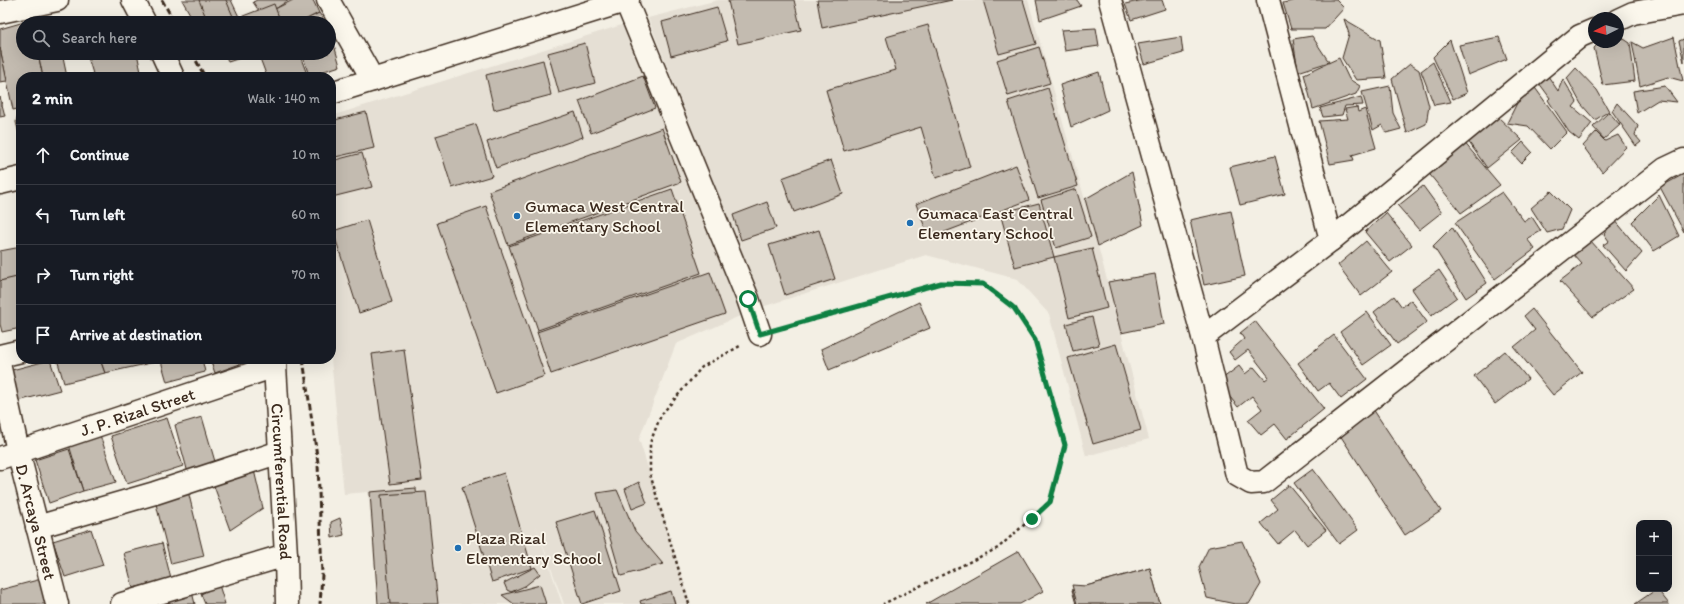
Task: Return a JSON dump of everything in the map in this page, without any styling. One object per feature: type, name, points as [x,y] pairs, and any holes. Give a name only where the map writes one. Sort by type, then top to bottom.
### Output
[{"type":"street","points":[[0,12],[57,0]]},
{"type":"street","points":[[133,0],[141,16]]},
{"type":"street","points":[[328,0],[373,80]]},
{"type":"street","points":[[336,91],[627,0],[748,299],[760,334]]},
{"type":"street","points":[[1110,0],[1203,337],[1237,475],[1251,483],[1264,482],[1665,169],[1684,160]]},
{"type":"street","points":[[1268,0],[1331,240]]},
{"type":"street","points":[[1624,17],[1633,13],[1684,4]]},
{"type":"street","points":[[1203,337],[1331,240],[1580,36],[1588,33]]},
{"type":"street","points":[[165,60],[171,72]]},
{"type":"street","points":[[0,183],[16,179]]},
{"type":"street","points":[[0,356],[16,352]]},
{"type":"street","name":"J. P. Rizal Street","points":[[9,454],[271,364]]},
{"type":"street","name":"Circumferential Road","points":[[274,364],[286,555],[287,604]]},
{"type":"street","name":"D. Arcaya Street","points":[[0,368],[9,454],[37,527],[57,604]]},
{"type":"street","points":[[37,527],[155,493],[280,452]]},
{"type":"street","points":[[122,604],[286,555]]},
{"type":"path","points":[[689,604],[650,474],[650,443],[661,415],[702,367],[760,334],[941,283],[983,284],[1014,308],[1035,340],[1065,445],[1050,502],[998,548],[883,604]]},
{"type":"shaded area","name":"Gumaca East Central Elementary School","points":[[718,0],[1028,0],[1098,246],[1149,439],[1086,456],[1049,314],[1017,279],[926,255],[762,307],[648,18]]},
{"type":"shaded area","name":"Gumaca West Central Elementary School","points":[[628,23],[742,315],[676,344],[639,439],[691,604],[564,604],[535,523],[562,604],[378,604],[368,492],[344,494],[331,364],[336,364],[336,114]]},
{"type":"building","points":[[182,0],[231,0],[239,16],[191,16]]},
{"type":"building","points":[[199,0],[226,0],[233,16],[205,16]]},
{"type":"building","points":[[257,0],[289,0],[265,16],[262,16],[253,2]]},
{"type":"building","points":[[293,0],[313,0],[319,13],[313,16],[278,16],[275,9]]},
{"type":"building","points":[[794,0],[801,30],[738,44],[728,1]]},
{"type":"building","points":[[817,0],[952,0],[822,28]]},
{"type":"building","points":[[983,0],[1023,0],[1036,44],[999,54]]},
{"type":"building","points":[[1036,0],[1077,0],[1081,6],[1040,20]]},
{"type":"building","points":[[1144,0],[1162,0],[1165,9],[1131,20],[1125,4]]},
{"type":"building","points":[[1297,0],[1336,0],[1344,8],[1325,29],[1291,29],[1283,3]]},
{"type":"building","points":[[274,4],[278,16],[243,16]]},
{"type":"building","points":[[717,7],[727,41],[671,56],[662,22]]},
{"type":"building","points":[[319,13],[321,16],[313,16]]},
{"type":"building","points":[[1344,19],[1380,40],[1386,78],[1356,80],[1342,58],[1349,34]]},
{"type":"building","points":[[16,24],[16,60],[39,60],[42,72],[16,72],[16,109],[13,110],[0,48],[0,29]]},
{"type":"building","points":[[928,25],[970,167],[936,178],[921,127],[844,151],[826,90],[896,70],[886,37]]},
{"type":"building","points":[[1096,28],[1099,46],[1065,51],[1061,30]]},
{"type":"building","points":[[1312,36],[1329,62],[1298,72],[1293,39]]},
{"type":"building","points":[[1181,37],[1183,53],[1144,64],[1138,44]]},
{"type":"building","points":[[1499,37],[1507,59],[1468,75],[1459,45]]},
{"type":"building","points":[[1674,37],[1683,81],[1668,77],[1640,86],[1632,42],[1643,48]]},
{"type":"building","points":[[1624,39],[1630,43],[1635,81],[1603,85],[1594,48],[1624,48]]},
{"type":"building","points":[[1684,39],[1684,62],[1679,41]]},
{"type":"building","points":[[1450,40],[1467,93],[1453,99],[1433,57]]},
{"type":"building","points":[[585,43],[595,83],[559,93],[548,53]]},
{"type":"building","points":[[1039,47],[1050,83],[1008,96],[997,60]]},
{"type":"building","points":[[0,48],[7,81],[0,82]]},
{"type":"building","points":[[336,52],[340,66],[321,72],[308,72],[304,60],[336,60]]},
{"type":"building","points":[[1339,58],[1349,79],[1360,86],[1356,94],[1313,109],[1304,74]]},
{"type":"building","points":[[39,60],[63,60],[66,72],[42,72]]},
{"type":"building","points":[[89,60],[138,60],[141,72],[92,72]]},
{"type":"building","points":[[261,60],[302,60],[306,72],[265,72]]},
{"type":"building","points":[[543,60],[551,95],[494,110],[486,75]]},
{"type":"building","points":[[1433,62],[1451,102],[1434,105],[1421,71]]},
{"type":"building","points":[[1410,64],[1419,70],[1429,106],[1426,124],[1407,133],[1392,79]]},
{"type":"building","points":[[1576,68],[1597,90],[1609,111],[1595,120],[1581,104],[1567,78]]},
{"type":"building","points":[[1099,72],[1108,110],[1071,127],[1060,85]]},
{"type":"building","points":[[643,76],[655,108],[591,133],[579,101]]},
{"type":"building","points":[[1548,76],[1558,91],[1563,79],[1577,102],[1573,107],[1592,123],[1579,140],[1569,132],[1548,100],[1550,98],[1539,83]]},
{"type":"building","points":[[1533,85],[1567,132],[1550,149],[1528,126],[1507,123],[1517,103]]},
{"type":"building","points":[[1390,86],[1393,113],[1401,129],[1386,133],[1382,125],[1373,130],[1362,92]]},
{"type":"building","points":[[1665,86],[1677,102],[1658,100],[1637,113],[1633,91]]},
{"type":"building","points":[[1048,88],[1078,186],[1038,198],[1008,101]]},
{"type":"building","points":[[0,97],[5,116],[0,117]]},
{"type":"building","points":[[1361,97],[1363,105],[1345,106],[1342,115],[1323,117],[1320,108]]},
{"type":"building","points":[[1617,103],[1638,126],[1635,135],[1641,142],[1636,146],[1612,111]]},
{"type":"building","points":[[1357,107],[1358,112],[1365,109],[1376,148],[1352,155],[1354,160],[1330,164],[1319,121],[1348,119],[1345,109]]},
{"type":"building","points":[[366,112],[374,148],[336,157],[336,120]]},
{"type":"building","points":[[575,112],[583,137],[496,168],[487,142]]},
{"type":"building","points":[[1609,112],[1620,125],[1604,139],[1593,127]]},
{"type":"building","points":[[1497,116],[1522,140],[1487,168],[1468,141]]},
{"type":"building","points":[[476,124],[492,176],[452,188],[436,136]]},
{"type":"building","points":[[662,128],[681,182],[508,245],[489,191]]},
{"type":"building","points":[[1596,132],[1605,141],[1618,135],[1626,147],[1602,172],[1583,146]]},
{"type":"building","points":[[1463,141],[1500,185],[1461,213],[1426,170]]},
{"type":"building","points":[[1523,142],[1532,152],[1521,163],[1512,153]]},
{"type":"building","points":[[362,153],[372,187],[336,196],[336,160]]},
{"type":"building","points":[[1275,156],[1285,194],[1240,205],[1230,167]]},
{"type":"building","points":[[831,160],[843,194],[794,212],[782,178]]},
{"type":"building","points":[[1016,165],[1029,200],[929,238],[916,204]]},
{"type":"building","points":[[1132,172],[1143,225],[1098,246],[1085,199]]},
{"type":"building","points":[[1684,174],[1684,232],[1660,187]]},
{"type":"building","points":[[1423,186],[1442,212],[1419,230],[1398,206]]},
{"type":"building","points":[[672,189],[701,273],[538,330],[509,246]]},
{"type":"building","points":[[1076,189],[1091,237],[1056,248],[1041,200]]},
{"type":"building","points":[[1551,191],[1570,210],[1562,229],[1547,233],[1531,208]]},
{"type":"building","points":[[1502,192],[1524,221],[1532,217],[1541,231],[1527,239],[1535,249],[1495,279],[1455,223]]},
{"type":"building","points":[[1659,195],[1679,236],[1654,251],[1632,222]]},
{"type":"building","points":[[767,202],[776,228],[741,240],[733,215]]},
{"type":"building","points":[[1039,203],[1054,257],[1015,267],[1000,213]]},
{"type":"building","points":[[486,206],[545,376],[496,393],[437,223]]},
{"type":"building","points":[[1231,211],[1245,276],[1204,285],[1190,220]]},
{"type":"building","points":[[1386,213],[1412,245],[1390,262],[1365,232]]},
{"type":"building","points":[[367,220],[392,302],[359,313],[336,240],[336,230]]},
{"type":"building","points":[[1615,220],[1642,253],[1626,271],[1603,245],[1609,241],[1604,234]]},
{"type":"building","points":[[1452,227],[1487,283],[1466,298],[1433,246]]},
{"type":"building","points":[[819,230],[835,279],[785,295],[769,245]]},
{"type":"building","points":[[1590,240],[1634,289],[1593,317],[1560,281],[1582,264],[1572,253]]},
{"type":"building","points":[[1366,241],[1392,272],[1361,296],[1338,265]]},
{"type":"building","points":[[16,248],[16,278],[0,281],[0,251]]},
{"type":"building","points":[[1092,248],[1107,308],[1069,318],[1054,257]]},
{"type":"building","points":[[1439,270],[1457,297],[1431,316],[1412,289]]},
{"type":"building","points":[[710,272],[725,314],[551,374],[537,332]]},
{"type":"building","points":[[1155,274],[1164,324],[1121,333],[1108,282]]},
{"type":"building","points":[[16,277],[16,329],[2,332],[0,324],[0,281]]},
{"type":"building","points":[[1394,296],[1402,307],[1411,300],[1427,322],[1397,344],[1374,312]]},
{"type":"building","points":[[919,302],[930,328],[829,370],[821,349]]},
{"type":"building","points":[[1532,309],[1582,372],[1553,395],[1514,347],[1535,330],[1524,316]]},
{"type":"building","points":[[1367,312],[1391,345],[1363,365],[1340,332]]},
{"type":"building","points":[[1092,317],[1099,345],[1073,351],[1066,324]]},
{"type":"building","points":[[1255,321],[1324,409],[1287,439],[1275,424],[1261,435],[1248,420],[1262,409],[1252,396],[1238,407],[1218,382],[1239,366],[1245,374],[1254,367],[1265,380],[1269,377],[1248,350],[1235,360],[1229,352],[1244,339],[1240,333]]},
{"type":"building","points":[[1334,335],[1367,379],[1341,399],[1329,383],[1318,391],[1298,363]]},
{"type":"building","points":[[1116,344],[1141,430],[1093,444],[1068,358]]},
{"type":"building","points":[[404,349],[422,480],[390,484],[372,354]]},
{"type":"building","points":[[1505,351],[1528,379],[1495,404],[1474,376]]},
{"type":"building","points":[[35,364],[51,364],[60,390],[18,401],[12,370]]},
{"type":"building","points":[[58,364],[102,364],[105,373],[64,383]]},
{"type":"building","points":[[102,364],[146,364],[105,373]]},
{"type":"building","points":[[162,364],[203,364],[205,372],[167,382]]},
{"type":"building","points":[[212,364],[240,364],[215,373]]},
{"type":"building","points":[[1373,409],[1441,511],[1405,535],[1338,432]]},
{"type":"building","points":[[202,417],[216,465],[188,473],[175,425]]},
{"type":"building","points":[[167,418],[183,466],[127,484],[111,436]]},
{"type":"building","points":[[100,435],[116,482],[83,491],[69,445]]},
{"type":"building","points":[[69,449],[83,491],[49,503],[35,460]]},
{"type":"building","points":[[253,466],[263,508],[230,530],[214,486]]},
{"type":"building","points":[[1313,469],[1358,530],[1339,544],[1294,483]]},
{"type":"building","points":[[504,473],[532,568],[492,582],[462,487]]},
{"type":"building","points":[[639,482],[647,503],[632,509],[625,489]]},
{"type":"building","points":[[1289,485],[1326,530],[1307,545],[1295,530],[1278,544],[1261,523],[1278,509],[1271,500]]},
{"type":"building","points":[[416,488],[426,604],[378,604],[370,492]]},
{"type":"building","points":[[617,490],[635,531],[663,564],[621,576],[597,493]]},
{"type":"building","points":[[188,491],[204,556],[171,564],[155,500]]},
{"type":"building","points":[[426,492],[438,604],[390,604],[381,495]]},
{"type":"building","points":[[595,510],[621,591],[582,604],[556,522]]},
{"type":"building","points":[[340,518],[344,535],[332,538],[331,522]]},
{"type":"building","points":[[91,529],[103,565],[65,577],[53,541]]},
{"type":"building","points":[[1242,541],[1261,584],[1249,604],[1235,604],[1207,598],[1199,567],[1209,547]]},
{"type":"building","points":[[162,543],[171,579],[133,588],[124,553]]},
{"type":"building","points":[[1019,551],[1043,591],[1020,604],[926,604]]},
{"type":"building","points":[[535,567],[540,574],[525,586],[511,592],[507,590],[504,583]]},
{"type":"building","points":[[1150,568],[1160,604],[1076,604],[1072,590]]},
{"type":"building","points":[[1150,568],[1160,604],[1077,604],[1072,585],[1086,586]]},
{"type":"building","points":[[45,578],[52,604],[0,604],[0,590]]},
{"type":"building","points":[[219,585],[225,604],[205,604],[201,594]]},
{"type":"building","points":[[540,585],[546,604],[514,604],[502,595]]},
{"type":"building","points":[[671,591],[675,604],[641,604],[640,601]]},
{"type":"building","points":[[192,592],[195,604],[160,604]]},
{"type":"building","points":[[1653,592],[1659,592],[1669,604],[1635,604]]},
{"type":"railway","points":[[162,0],[171,16]]},
{"type":"railway","points":[[196,60],[202,72]]},
{"type":"railway","points":[[304,364],[318,463],[322,575],[320,604]]},
{"type":"place","name":"Gumaca West Central Elementary School","points":[[517,216]]},
{"type":"place","name":"Gumaca East Central Elementary School","points":[[910,223]]},
{"type":"place","name":"Plaza Rizal Elementary School","points":[[458,548]]},
{"type":"route","points":[[748,299],[760,334],[941,283],[983,284],[1014,308],[1035,340],[1065,445],[1050,502],[1032,519]]}]
